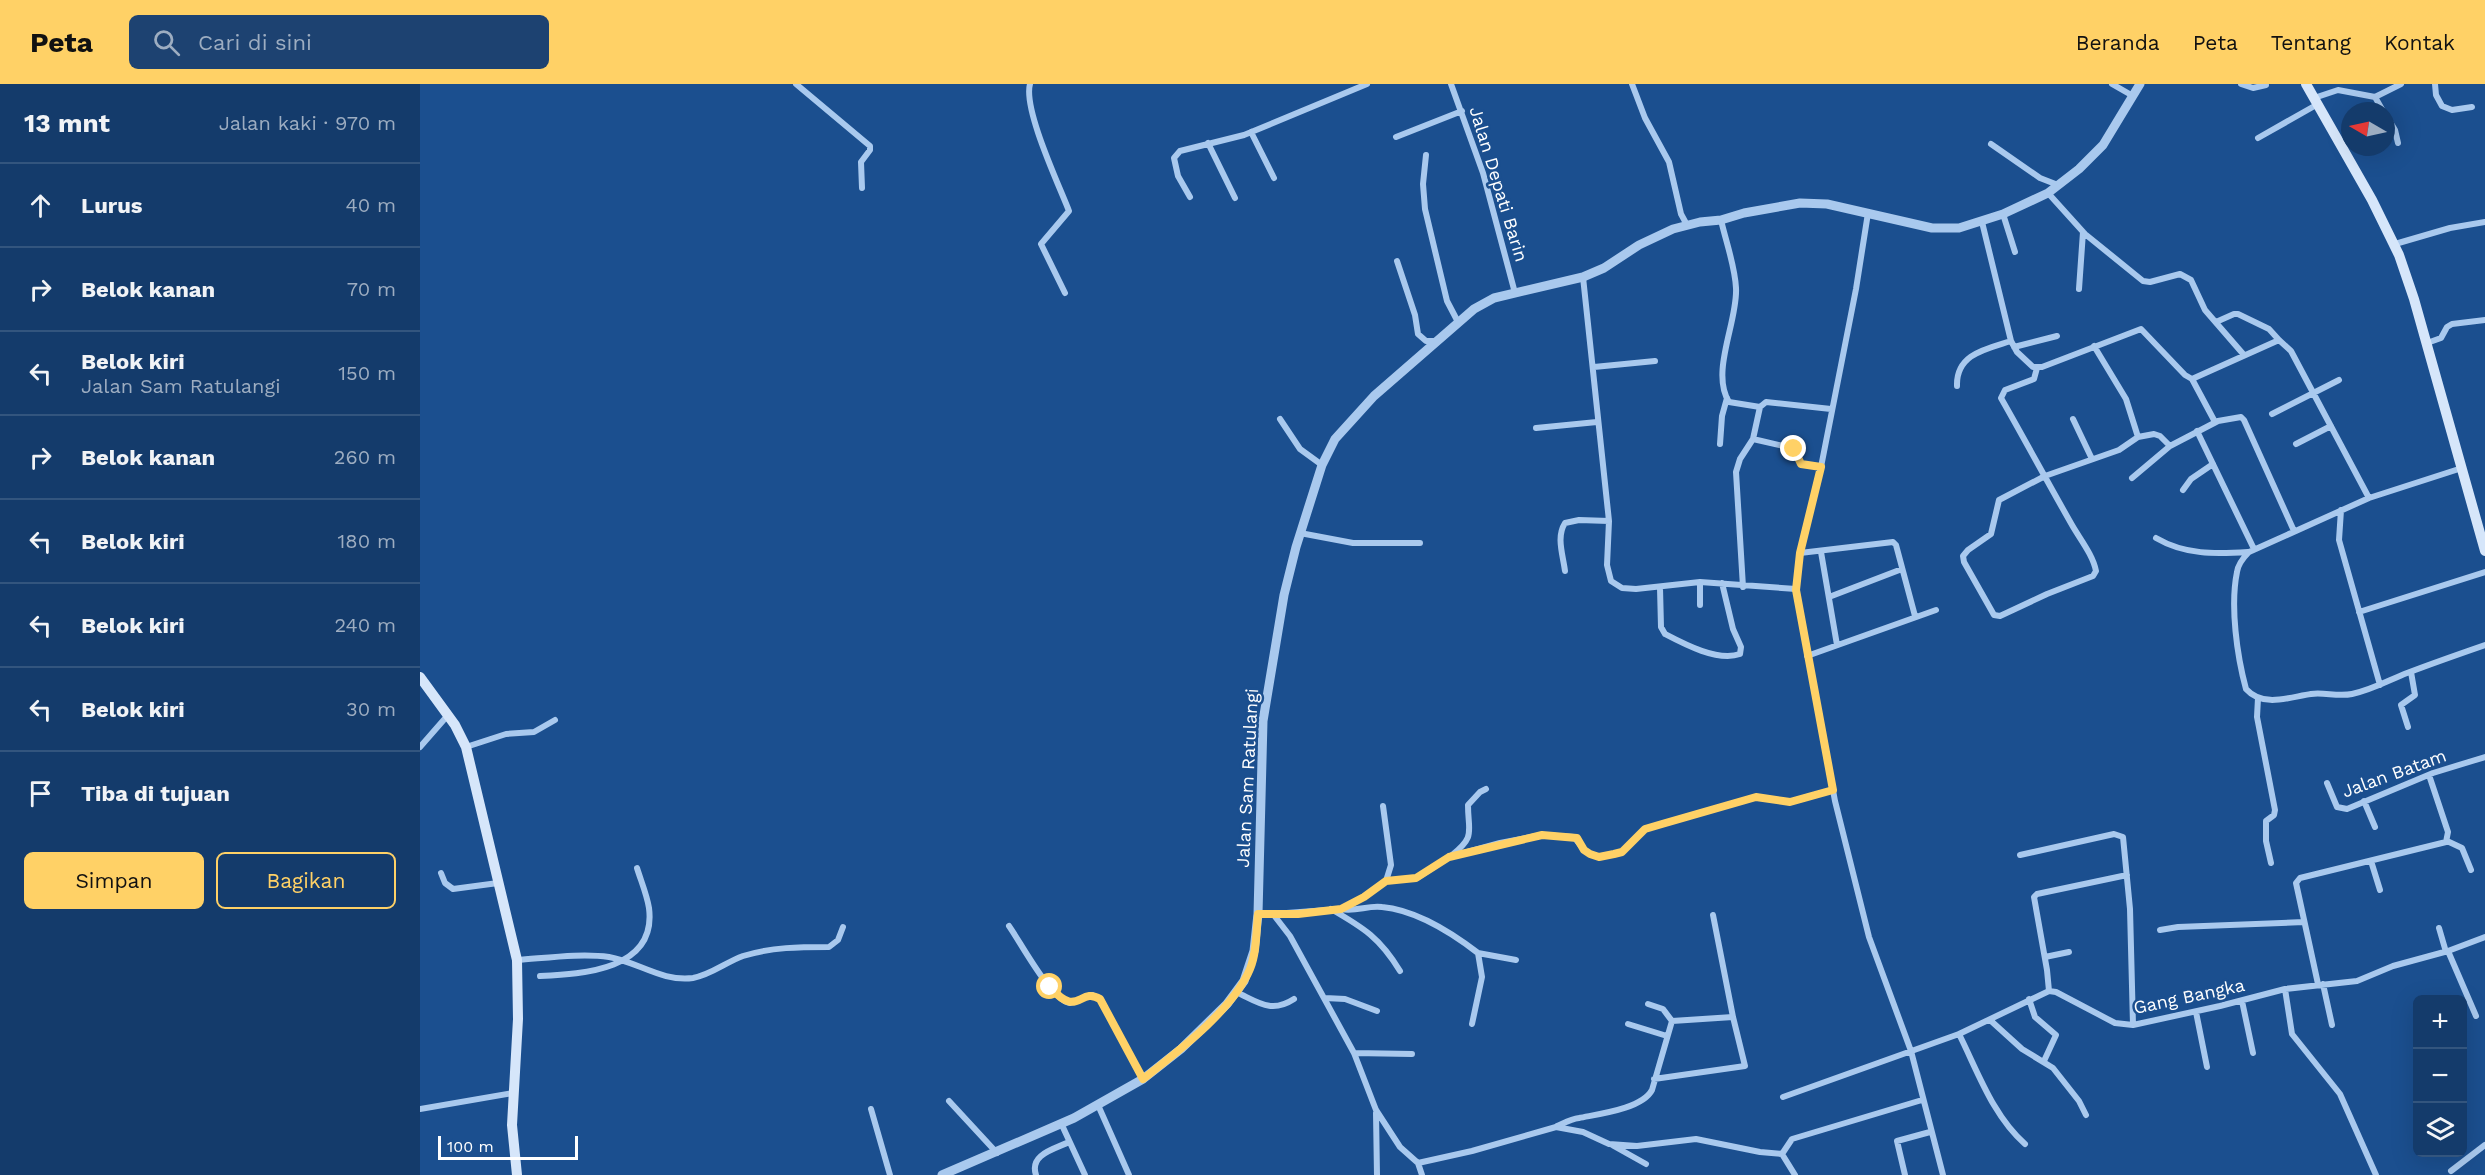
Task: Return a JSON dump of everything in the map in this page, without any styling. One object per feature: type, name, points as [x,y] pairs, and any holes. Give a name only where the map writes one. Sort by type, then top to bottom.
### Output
[{"type":"main road","points":[[2306,84],[2395,244],[2427,343],[2485,551]]},
{"type":"main road","points":[[420,677],[448,715],[466,747],[517,960],[519,1002],[512,1125],[517,1175]]},
{"type":"street","points":[[796,84],[870,146],[870,150],[861,162],[862,188]]},
{"type":"street","points":[[1030,84],[1030,98],[1041,142],[1069,211],[1041,244],[1065,293]]},
{"type":"street","points":[[1190,197],[1178,176],[1174,158],[1180,151],[1251,132],[1367,84]]},
{"type":"street","name":"Jalan Depati Barin","points":[[1452,84],[1483,173],[1515,293]]},
{"type":"street","points":[[1632,84],[1645,118],[1669,162],[1687,225]]},
{"type":"street","points":[[2112,84],[2133,96]]},
{"type":"street","name":"Jalan Sam Ratulangi","points":[[942,1175],[1061,1124],[1143,1079],[1180,1049],[1236,992],[1251,967],[1258,914],[1263,721],[1284,595],[1300,533],[1322,465],[1335,439],[1366,405],[1434,341],[1474,309],[1494,298],[1583,277],[1604,268],[1639,245],[1687,225],[1800,203],[1827,204],[1932,228],[1959,228],[1982,222],[2048,193],[2079,169],[2103,145],[2140,84]]},
{"type":"street","points":[[2241,84],[2253,88],[2266,85]]},
{"type":"street","points":[[2258,138],[2316,101],[2338,90],[2375,97],[2401,84]]},
{"type":"street","points":[[2435,84],[2436,95],[2442,106],[2452,110],[2472,107]]},
{"type":"street","points":[[2375,97],[2378,102]]},
{"type":"street","points":[[1396,137],[1462,111]]},
{"type":"street","points":[[2395,130],[2398,143]]},
{"type":"street","points":[[1251,132],[1274,178]]},
{"type":"street","points":[[1208,143],[1235,198]]},
{"type":"street","points":[[1991,144],[2040,177],[2058,185]]},
{"type":"street","points":[[1426,155],[1422,184],[1425,209],[1447,301],[1458,322]]},
{"type":"street","points":[[2048,193],[2083,232],[2143,281],[2150,282],[2180,274],[2191,280],[2205,310],[2244,355]]},
{"type":"street","points":[[1868,213],[1856,290],[1821,467],[1800,553],[1796,590],[1833,790],[1869,937],[1911,1052],[1943,1175]]},
{"type":"street","points":[[2003,213],[2015,252]]},
{"type":"street","points":[[1720,220],[1736,288],[1723,371],[1727,398],[1722,416],[1720,444]]},
{"type":"street","points":[[1982,222],[2013,344],[2027,363],[2037,368],[2141,329],[2185,375],[2192,379],[2215,422]]},
{"type":"street","points":[[2395,244],[2450,228],[2485,222]]},
{"type":"street","points":[[2079,289],[2083,232]]},
{"type":"street","points":[[1397,261],[1415,315],[1418,334],[1426,341],[1434,341]]},
{"type":"street","points":[[1583,277],[1609,521],[1607,565],[1611,581],[1622,588],[1660,588],[1700,582],[1796,590]]},
{"type":"street","points":[[2216,322],[2234,314],[2238,315],[2268,329],[2291,351],[2369,498]]},
{"type":"street","points":[[2427,343],[2441,338],[2447,327],[2452,324],[2485,320]]},
{"type":"street","points":[[1957,386],[1958,370],[1973,354],[2057,336]]},
{"type":"street","points":[[2192,379],[2279,340]]},
{"type":"street","points":[[2094,346],[2126,399],[2138,437]]},
{"type":"street","points":[[1594,367],[1655,361]]},
{"type":"street","points":[[2037,368],[2034,379],[2005,390],[2001,398],[2045,476],[2091,558],[2096,571],[2093,576],[1997,616],[1990,612],[1963,556],[1991,534],[1996,508],[2002,496],[2045,476],[2119,450],[2138,437],[2154,434],[2160,436],[2170,446]]},
{"type":"street","points":[[2272,414],[2339,380]]},
{"type":"street","points":[[1727,398],[1734,403],[1760,407]]},
{"type":"street","points":[[1743,587],[1736,472],[1740,459],[1753,439],[1760,407],[1766,402],[1831,409]]},
{"type":"street","points":[[2132,478],[2170,446],[2215,422],[2237,417],[2244,420],[2294,531]]},
{"type":"street","points":[[1280,419],[1300,449],[1322,465]]},
{"type":"street","points":[[2073,420],[2092,459]]},
{"type":"street","points":[[1536,428],[1597,422]]},
{"type":"street","points":[[2296,444],[2331,426]]},
{"type":"street","points":[[2197,431],[2252,551]]},
{"type":"street","points":[[1753,439],[1792,448],[1801,464],[1821,467]]},
{"type":"street","points":[[2183,490],[2191,479],[2213,464]]},
{"type":"street","points":[[2462,468],[2369,498],[2252,551],[2242,560],[2237,571],[2234,608],[2246,689],[2258,698],[2289,699],[2314,693],[2350,695],[2485,645]]},
{"type":"street","points":[[2342,510],[2339,540],[2380,685]]},
{"type":"street","points":[[1565,571],[1560,538],[1565,523],[1579,520],[1609,521]]},
{"type":"street","points":[[1300,533],[1353,543],[1420,543]]},
{"type":"street","points":[[2156,538],[2169,545],[2208,555],[2252,551]]},
{"type":"street","points":[[1800,553],[1893,542],[1896,545],[1915,616]]},
{"type":"street","points":[[1821,552],[1837,645]]},
{"type":"street","points":[[1829,597],[1902,569]]},
{"type":"street","points":[[2359,612],[2485,572]]},
{"type":"street","points":[[1700,582],[1700,605]]},
{"type":"street","points":[[1660,588],[1661,627],[1665,634],[1714,654],[1734,656],[1740,654],[1741,647],[1733,629],[1722,583]]},
{"type":"street","points":[[1807,656],[1936,610]]},
{"type":"street","points":[[2408,727],[2401,705],[2415,694],[2411,672]]},
{"type":"street","points":[[2258,698],[2257,717],[2274,810],[2274,815],[2266,821],[2266,841],[2271,863]]},
{"type":"street","points":[[420,747],[448,715]]},
{"type":"street","points":[[466,747],[506,734],[534,732],[555,720]]},
{"type":"street","name":"Jalan Batam","points":[[2327,783],[2337,807],[2347,809],[2429,775],[2485,757]]},
{"type":"street","points":[[2429,775],[2448,832],[2447,841]]},
{"type":"street","points":[[1341,909],[1364,897],[1386,881],[1416,878],[1449,857],[1468,840],[1471,822],[1468,805],[1486,789]]},
{"type":"street","points":[[1449,857],[1500,843],[1550,835],[1577,838],[1584,850],[1596,856],[1614,854],[1622,852],[1645,829],[1662,824],[1756,797],[1790,802],[1833,790]]},
{"type":"street","points":[[2364,801],[2375,827]]},
{"type":"street","points":[[1383,806],[1391,865],[1386,881]]},
{"type":"street","points":[[2020,855],[2120,834],[2123,837],[2130,909],[2133,1025]]},
{"type":"street","points":[[2332,1025],[2295,887],[2298,880],[2447,841],[2462,848],[2471,870]]},
{"type":"street","points":[[2371,861],[2380,890]]},
{"type":"street","points":[[540,976],[586,973],[636,953],[647,932],[649,907],[638,868]]},
{"type":"street","points":[[441,873],[445,883],[453,890],[498,883]]},
{"type":"street","points":[[1783,1097],[1959,1034],[2049,991],[2034,899],[2036,895],[2127,875]]},
{"type":"street","points":[[1258,914],[1330,909],[1357,910],[1377,906],[1394,909],[1452,933],[1478,952],[1516,960]]},
{"type":"street","points":[[1330,909],[1374,936],[1386,949],[1400,972]]},
{"type":"street","points":[[1273,914],[1290,936],[1354,1053],[1376,1110],[1400,1147],[1418,1163],[1422,1175]]},
{"type":"street","points":[[1654,1079],[1745,1066],[1732,1017],[1713,915]]},
{"type":"street","points":[[2160,930],[2178,927],[2304,922]]},
{"type":"street","points":[[1009,926],[1050,987],[1061,999],[1070,1003],[1092,996],[1100,999],[1143,1079]]},
{"type":"street","points":[[517,960],[600,956],[622,960],[659,975],[692,978],[704,975],[741,957],[763,951],[792,946],[830,946],[838,940],[843,927]]},
{"type":"street","points":[[2439,928],[2447,952],[2476,1016]]},
{"type":"street","name":"Gang Bangka","points":[[2049,991],[2056,992],[2115,1023],[2133,1025],[2196,1012],[2285,989],[2357,981],[2400,964],[2447,952],[2485,937]]},
{"type":"street","points":[[1472,1024],[1482,978],[1478,952]]},
{"type":"street","points":[[2045,957],[2069,952]]},
{"type":"street","points":[[2285,989],[2292,1034],[2340,1094],[2376,1175]]},
{"type":"street","points":[[1236,992],[1271,1007],[1286,1004],[1294,999]]},
{"type":"street","points":[[1325,999],[1345,999],[1377,1011]]},
{"type":"street","points":[[2029,999],[2035,1017],[2056,1035],[2044,1061]]},
{"type":"street","points":[[2242,1000],[2253,1053]]},
{"type":"street","points":[[1648,1004],[1665,1010],[1672,1021]]},
{"type":"street","points":[[2196,1012],[2207,1067]]},
{"type":"street","points":[[1672,1021],[1732,1017]]},
{"type":"street","points":[[1990,1020],[2022,1049],[2054,1068],[2086,1115]]},
{"type":"street","points":[[1418,1163],[1472,1151],[1556,1127],[1575,1119],[1598,1116],[1645,1100],[1652,1090],[1672,1021]]},
{"type":"street","points":[[1628,1024],[1667,1035]]},
{"type":"street","points":[[1959,1034],[2004,1122],[2025,1144]]},
{"type":"street","points":[[1354,1053],[1412,1054]]},
{"type":"street","points":[[420,1109],[513,1092]]},
{"type":"street","points":[[1782,1154],[1792,1139],[1922,1100]]},
{"type":"street","points":[[949,1101],[997,1153]]},
{"type":"street","points":[[1098,1104],[1129,1175]]},
{"type":"street","points":[[871,1109],[890,1175]]},
{"type":"street","points":[[1376,1110],[1377,1175]]},
{"type":"street","points":[[1061,1124],[1085,1175]]},
{"type":"street","points":[[1556,1127],[1583,1132],[1646,1164]]},
{"type":"street","points":[[1905,1175],[1897,1141],[1930,1132]]},
{"type":"street","points":[[1609,1144],[1637,1146],[1696,1139],[1760,1152],[1782,1154]]},
{"type":"street","points":[[1036,1175],[1035,1163],[1039,1156],[1069,1142]]},
{"type":"street","points":[[2451,1171],[2485,1145]]},
{"type":"street","points":[[1782,1154],[1795,1175]]},
{"type":"route","points":[[1050,987],[1065,1002],[1070,1003],[1092,996],[1100,999],[1143,1079],[1180,1049],[1227,1004],[1244,981],[1251,967],[1258,914],[1298,914],[1341,909],[1364,897],[1386,881],[1416,878],[1449,857],[1500,843],[1542,835],[1569,836],[1577,838],[1584,850],[1599,857],[1622,852],[1645,829],[1722,806],[1756,797],[1790,802],[1833,790],[1796,590],[1800,553],[1821,467],[1801,464],[1794,449]]}]
